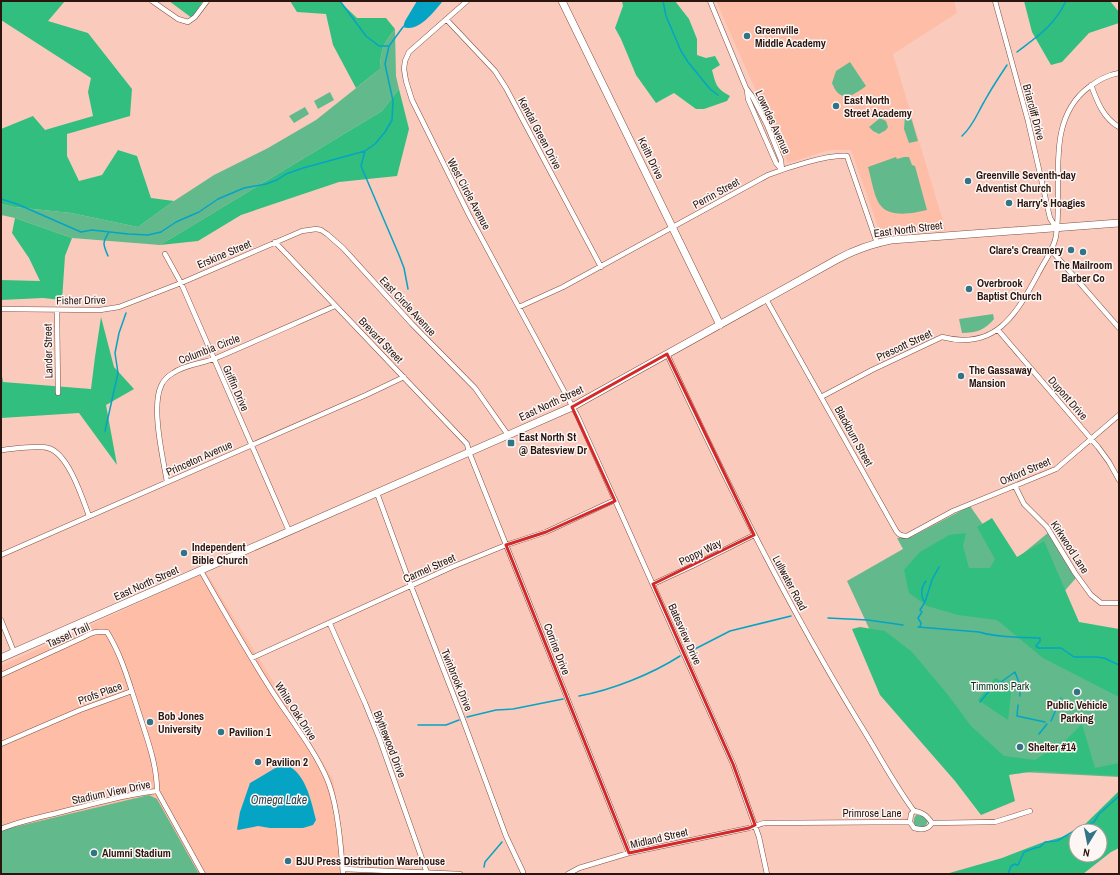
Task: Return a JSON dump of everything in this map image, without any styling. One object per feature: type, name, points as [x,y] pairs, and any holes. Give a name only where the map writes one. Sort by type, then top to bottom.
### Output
[{"type":"main road","name":"Keith Drive","points":[[562,1],[720,325]]},
{"type":"main road","name":"East North Street","points":[[1,658],[572,407],[859,248],[877,243],[918,238],[1119,223]]},
{"type":"street","points":[[152,1],[178,19],[188,22],[195,16],[206,1]]},
{"type":"street","name":"West Circle Avenue","points":[[467,1],[409,52],[404,65],[406,81],[420,119],[469,215],[572,407]]},
{"type":"street","name":"Lowndes Avenue","points":[[710,1],[746,88],[748,99],[776,163],[782,170]]},
{"type":"street","name":"Briarcliff Drive","points":[[995,1],[1028,121],[1050,218],[1056,228]]},
{"type":"street","name":"Kendal Green Drive","points":[[447,20],[495,71],[503,82],[600,267]]},
{"type":"street","name":"Prescott Street","points":[[822,397],[872,370],[942,337],[958,340],[984,337],[998,330],[1014,313],[1056,239],[1058,220],[1059,148],[1063,127],[1069,110],[1075,100],[1091,85],[1103,77],[1119,73]]},
{"type":"street","points":[[1091,85],[1102,110],[1112,123],[1119,127]]},
{"type":"street","name":"Lowndes Avenue","points":[[746,88],[752,96],[767,125],[781,160],[782,170]]},
{"type":"street","name":"Perrin Street","points":[[519,307],[563,287],[768,175],[835,156],[847,156],[877,243]]},
{"type":"street","name":"East Circle Avenue","points":[[275,242],[306,230],[316,229],[327,234],[343,248],[412,324],[475,388],[508,435]]},
{"type":"street","name":"Erskine Street","points":[[181,283],[275,242]]},
{"type":"street","name":"Brevard Street","points":[[275,242],[466,442],[469,446],[469,452]]},
{"type":"street","points":[[1051,250],[1119,328]]},
{"type":"street","name":"Griffin Drive","points":[[165,254],[181,283],[289,531]]},
{"type":"street","name":"Fisher Drive","points":[[1,309],[109,309],[128,304],[181,283]]},
{"type":"street","name":"Blackburn Street","points":[[766,299],[898,534],[907,536],[947,514]]},
{"type":"street","name":"Columbia Circle","points":[[167,482],[157,410],[160,390],[164,380],[183,368],[214,359],[335,306]]},
{"type":"street","name":"Lander Street","points":[[57,310],[58,393]]},
{"type":"street","name":"Dupont Drive","points":[[998,330],[1091,439],[1109,462],[1119,480]]},
{"type":"street","name":"Lullwater Road","points":[[667,354],[713,454],[814,648],[914,811],[920,812],[928,817],[932,823]]},
{"type":"street","name":"Princeton Avenue","points":[[1,555],[366,396],[404,377]]},
{"type":"street","name":"Batesview Drive","points":[[572,407],[577,415],[733,764],[755,825],[767,874]]},
{"type":"street","name":"Oxford Street","points":[[947,514],[965,505],[1056,469],[1119,415]]},
{"type":"street","points":[[1,450],[45,447],[57,452],[71,474],[89,516]]},
{"type":"street","name":"Corrine Drive","points":[[469,452],[629,853]]},
{"type":"street","name":"Kirkwood Lane","points":[[1015,486],[1024,504],[1047,527],[1075,573],[1091,595],[1101,603],[1119,603]]},
{"type":"street","name":"Twinbrook Drive","points":[[378,493],[411,586],[506,836],[522,873]]},
{"type":"street","name":"Carmel Street","points":[[252,658],[330,624],[411,586],[506,545],[546,532],[615,500]]},
{"type":"street","name":"Poppy Way","points":[[653,584],[754,535]]},
{"type":"street","name":"White Oak Drive","points":[[200,571],[252,658],[311,750],[326,777],[335,812],[343,871]]},
{"type":"street","points":[[1,620],[14,652]]},
{"type":"street","name":"Blythewood Drive","points":[[330,624],[380,740],[427,873]]},
{"type":"street","name":"Tassel Trail","points":[[1,675],[98,631],[107,632],[114,643],[132,691]]},
{"type":"street","name":"Profs Place","points":[[1,744],[80,710],[132,691],[152,755],[157,791]]},
{"type":"street","name":"Stadium View Drive","points":[[1,829],[89,805],[157,791],[203,874]]},
{"type":"street","points":[[910,822],[911,814],[914,811]]},
{"type":"street","name":"Primrose Lane","points":[[755,825],[764,823],[910,822],[914,828],[919,830],[927,828],[932,823],[995,822],[1030,811]]},
{"type":"street","name":"Midland Street","points":[[568,874],[579,868],[629,853],[749,828],[755,825]]},
{"type":"street","points":[[343,871],[460,874]]},
{"type":"highlighted area","points":[[667,354],[754,535],[653,584],[733,764],[755,825],[749,828],[629,853],[506,545],[546,532],[615,501],[572,407]]},
{"type":"shaded area","name":"East North Street Academy","points":[[716,1],[954,1],[957,13],[893,54],[946,231],[881,235],[851,150],[829,150],[788,163]]},
{"type":"shaded area","name":"Bob Jones University","points":[[206,572],[333,779],[348,874],[1,874],[1,666]]},
{"type":"green space","points":[[1,1],[65,1],[48,21],[88,33],[132,89],[130,116],[67,134],[67,156],[79,181],[102,175],[118,150],[137,156],[151,198],[174,201],[138,227],[71,213],[14,207],[1,204],[1,129],[33,116],[45,130],[93,116],[88,92],[91,78],[1,20]]},
{"type":"green space","points":[[169,1],[203,1],[192,18]]},
{"type":"green space","points":[[290,1],[339,1],[357,18],[386,18],[395,29],[383,47],[380,69],[356,88],[333,45],[326,14],[297,12]]},
{"type":"green space","points":[[622,1],[675,1],[689,19],[697,39],[697,55],[706,58],[715,56],[720,65],[712,70],[717,86],[730,96],[727,101],[704,109],[696,109],[674,93],[656,103],[636,75],[615,28],[623,6]]},
{"type":"green space","points":[[1024,1],[1110,1],[1119,12],[1119,23],[1089,33],[1062,62],[1051,65],[1032,32]]},
{"type":"green space","points":[[395,29],[396,76],[399,89],[382,111],[160,245],[72,238],[15,218],[1,215],[1,204],[14,207],[71,213],[138,227],[214,175],[268,148],[316,120],[380,69],[383,47]]},
{"type":"green space","points":[[850,62],[866,86],[852,95],[843,96],[835,90],[832,83],[836,71]]},
{"type":"green space","points":[[399,89],[409,129],[397,176],[339,182],[241,215],[198,241],[160,245],[382,111]]},
{"type":"green space","points":[[330,92],[334,100],[318,109],[314,101]]},
{"type":"green space","points":[[305,107],[309,114],[294,123],[289,116]]},
{"type":"green space","points":[[910,114],[918,141],[909,143],[904,129],[905,116]]},
{"type":"green space","points":[[880,118],[886,121],[888,127],[879,134],[869,127]]},
{"type":"green space","points":[[896,157],[897,159],[909,157],[912,165],[915,166],[927,210],[903,214],[885,210],[881,206],[875,193],[868,167]]},
{"type":"green space","points":[[15,218],[72,238],[65,256],[62,300],[43,298],[1,300],[1,280],[40,281],[29,258],[12,233]]},
{"type":"green space","points":[[993,314],[994,319],[984,328],[972,332],[962,333],[959,319]]},
{"type":"green space","points":[[101,317],[114,367],[134,389],[106,405],[117,465],[79,413],[1,418],[1,370],[3,382],[91,389]]},
{"type":"green space","name":"Timmons Park","points":[[970,506],[984,526],[1015,560],[1049,532],[1076,578],[1047,611],[1119,647],[1119,777],[1000,771],[874,639],[847,581],[903,549],[897,538],[911,537]]},
{"type":"green space","points":[[992,518],[1017,557],[1044,541],[1079,622],[1119,629],[1119,697],[1043,658],[997,620],[958,615],[927,606],[909,593],[904,570],[920,552],[949,535],[966,533],[963,546],[969,568],[990,568],[995,559],[977,527]]},
{"type":"green space","points":[[860,627],[885,631],[912,652],[948,695],[971,726],[1004,756],[1035,760],[1067,739],[1082,724],[1095,768],[1119,763],[1119,776],[1035,771],[1009,775],[1015,801],[981,815],[955,781],[880,695],[852,629]]},
{"type":"green space","points":[[995,678],[1012,685],[1008,720],[978,700]]},
{"type":"green space","points":[[1119,791],[1119,848],[1108,854],[1108,823],[1086,823]]},
{"type":"green space","name":"Alumni Stadium","points":[[149,795],[157,799],[199,874],[1,874],[2,830]]},
{"type":"green space","points":[[916,815],[923,816],[927,819],[928,821],[925,827],[916,827],[914,824],[914,818]]},
{"type":"green space","points":[[1068,835],[1068,863],[1097,863],[1083,874],[946,874],[1002,858],[1041,843]]},
{"type":"water","points":[[417,1],[443,1],[426,20],[420,24],[415,27],[403,27],[405,21]]},
{"type":"water","name":"Omega Lake","points":[[282,764],[290,767],[302,778],[312,804],[316,820],[313,825],[303,828],[270,828],[258,826],[238,830],[240,812],[250,783]]},
{"type":"waterway","points":[[340,1],[366,36],[379,46],[389,46]]},
{"type":"waterway","points":[[663,1],[666,16],[681,51],[710,89],[718,95]]},
{"type":"waterway","points":[[1017,52],[1051,24],[1066,1]]},
{"type":"waterway","points":[[1,199],[17,204],[81,232],[92,230],[148,235],[161,232],[176,222],[199,212],[218,199],[244,188],[266,184],[277,180],[286,174],[303,168],[365,151],[375,144],[385,132],[392,120],[393,101],[385,64],[389,46],[403,27]]},
{"type":"waterway","points":[[962,136],[972,124],[989,92],[1007,65]]},
{"type":"waterway","points":[[365,151],[361,166],[404,268],[408,289]]},
{"type":"waterway","points":[[108,256],[104,244],[109,232]]},
{"type":"waterway","points":[[105,431],[118,373],[115,353],[119,333],[126,313]]},
{"type":"waterway","points":[[920,627],[921,623],[918,618],[922,612],[920,610],[925,602],[932,580],[939,567]]},
{"type":"waterway","points":[[925,602],[922,597],[922,592],[926,581]]},
{"type":"waterway","points":[[691,651],[730,631],[791,616]]},
{"type":"waterway","points":[[828,618],[868,620],[903,625]]},
{"type":"waterway","points":[[918,627],[979,632],[1001,636],[1040,638],[1040,641],[1036,646],[1038,648],[1061,648],[1074,657],[1104,658],[1119,665]]},
{"type":"waterway","points":[[579,696],[605,690],[644,675],[680,656]]},
{"type":"waterway","points":[[1015,672],[1020,685],[1020,696]]},
{"type":"waterway","points":[[980,702],[990,690],[1015,672]]},
{"type":"waterway","points":[[1051,721],[1061,698]]},
{"type":"waterway","points":[[467,717],[496,710],[513,709],[563,699]]},
{"type":"waterway","points":[[1018,705],[1017,716],[1045,722]]},
{"type":"waterway","points":[[418,725],[446,725],[459,720]]},
{"type":"waterway","points":[[1039,734],[1047,724]]},
{"type":"waterway","points":[[1008,874],[1011,866],[1015,864],[1018,865],[1024,852],[1040,847],[1045,842],[1057,841],[1079,828],[1094,822],[1099,814],[1119,796]]},
{"type":"waterway","points":[[484,867],[485,862],[502,842]]},
{"type":"place","name":"Greenville Middle Academy","points":[[747,36]]},
{"type":"place","name":"East North Street Academy","points":[[836,106]]},
{"type":"place","name":"Greenville Seventh-day Adventist Church","points":[[968,181]]},
{"type":"place","name":"Harry's Hoagies","points":[[1009,203]]},
{"type":"place","name":"Clare's Creamery","points":[[1071,250]]},
{"type":"place","name":"The Mailroom Barber Co","points":[[1083,252]]},
{"type":"place","name":"Overbrook Baptist Church","points":[[969,289]]},
{"type":"place","name":"The Gassaway Mansion","points":[[961,376]]},
{"type":"place","name":"East North St @ Batesview Dr","points":[[511,443]]},
{"type":"place","name":"Independent Bible Church","points":[[184,553]]},
{"type":"place","name":"Public Vehicle Parking","points":[[1077,692]]},
{"type":"place","name":"Bob Jones University","points":[[150,722]]},
{"type":"place","name":"Pavilion 1","points":[[221,732]]},
{"type":"place","name":"Shelter #14","points":[[1020,747]]},
{"type":"place","name":"Pavilion 2","points":[[258,762]]},
{"type":"place","name":"Alumni Stadium","points":[[94,853]]},
{"type":"place","name":"BJU Press Distribution Warehouse","points":[[288,861]]}]
